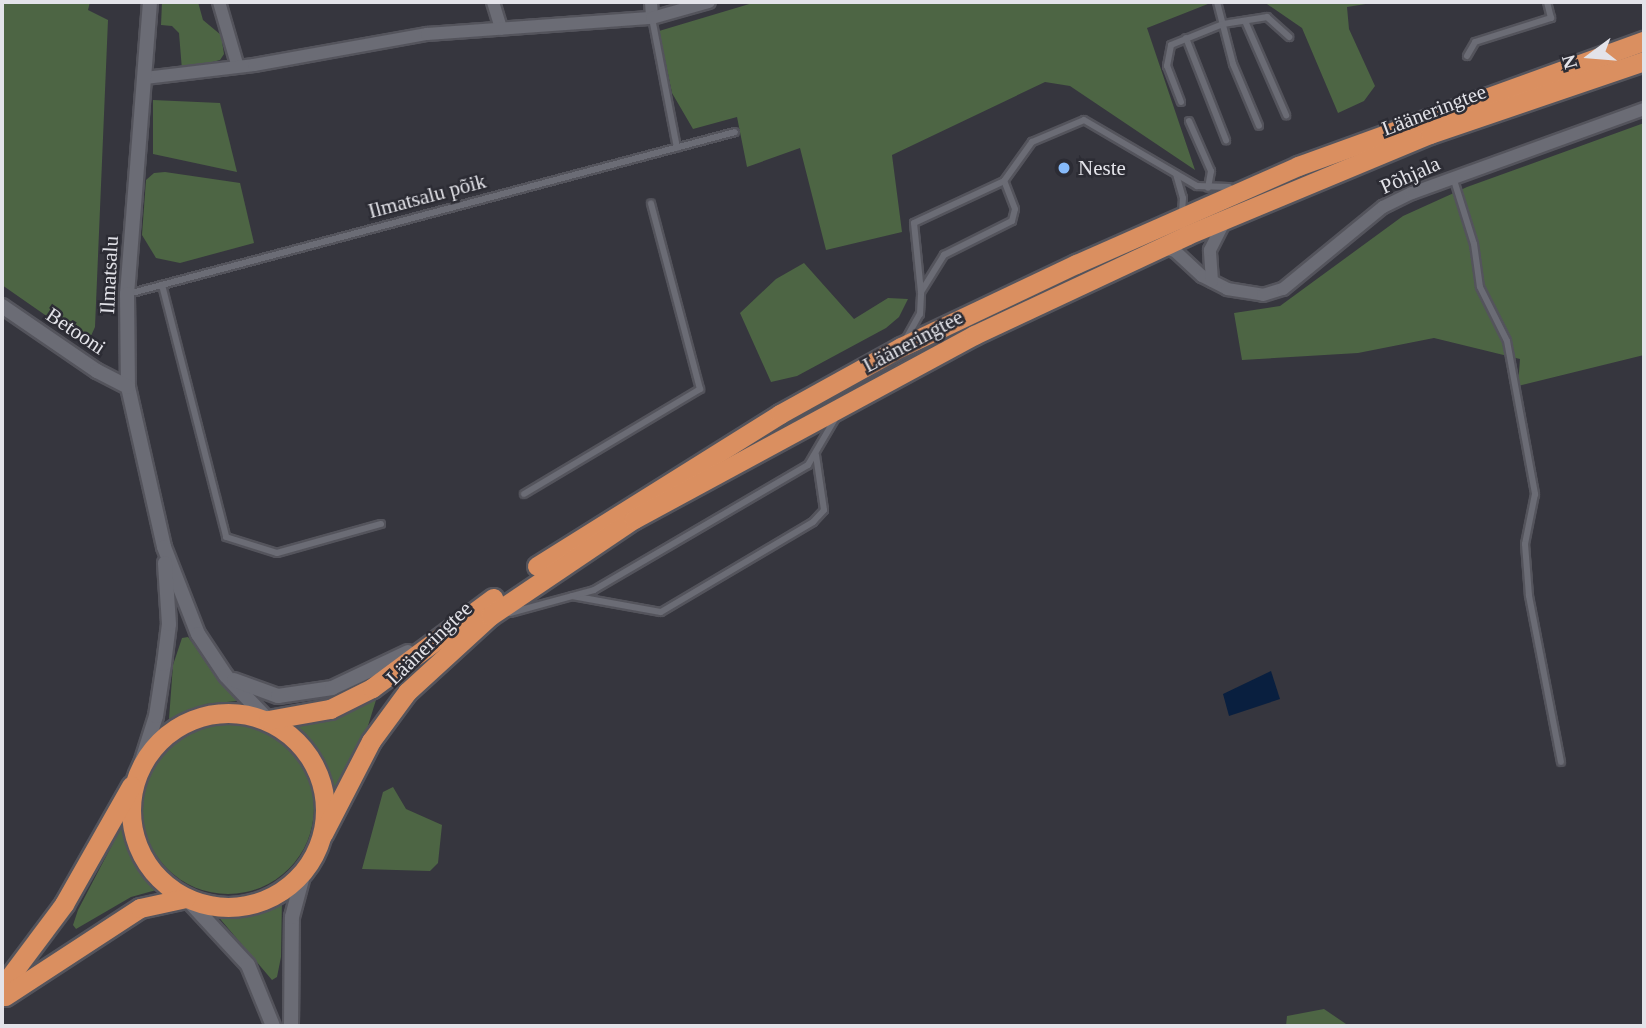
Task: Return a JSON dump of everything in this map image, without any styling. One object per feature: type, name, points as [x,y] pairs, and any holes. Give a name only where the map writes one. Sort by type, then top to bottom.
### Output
[{"type":"highway","name":"Lääneringtee","points":[[268,720],[330,709],[372,688],[492,598],[654,489],[901,347],[1182,216],[1298,166],[1644,41]]},
{"type":"highway","name":"Lääneringtee","points":[[323,834],[371,741],[407,692],[457,645],[545,576],[634,519],[858,396],[1160,247],[1430,134],[1644,61]]},
{"type":"highway","points":[[2,987],[65,904],[137,776],[162,738],[201,716],[234,713],[268,720],[300,745],[321,780],[326,806],[323,834],[304,872],[262,901],[237,907],[186,898],[140,908],[118,919],[2,998]]},
{"type":"highway","points":[[137,776],[131,800],[138,847],[150,868],[186,898]]},
{"type":"street","name":"Ilmatsalu","points":[[150,2],[127,294],[128,387],[164,547],[198,634],[226,676],[268,720]]},
{"type":"street","points":[[219,2],[237,64]]},
{"type":"street","points":[[493,2],[501,29]]},
{"type":"street","points":[[651,2],[652,18]]},
{"type":"street","points":[[145,78],[427,34],[652,18],[709,2]]},
{"type":"street","name":"Põhjala","points":[[1160,247],[1175,251],[1212,281],[1243,294],[1283,289],[1382,207],[1453,177],[1644,109]]},
{"type":"street","points":[[1212,281],[1210,250],[1226,218]]},
{"type":"street","name":"Betooni","points":[[2,306],[97,371],[128,387]]},
{"type":"street","name":"Ilmatsalu","points":[[137,776],[156,716],[169,624],[164,547]]},
{"type":"street","points":[[226,676],[278,695],[332,688],[373,672],[492,598]]},
{"type":"street","points":[[291,1026],[292,917],[304,872]]},
{"type":"street","points":[[186,898],[248,965],[273,1026]]},
{"type":"lane","points":[[1217,2],[1233,64],[1259,126]]},
{"type":"lane","points":[[1467,56],[1475,42],[1551,18],[1547,2]]},
{"type":"lane","points":[[1181,102],[1167,66],[1171,45],[1223,24],[1267,17],[1289,37]]},
{"type":"lane","points":[[652,18],[677,148]]},
{"type":"lane","points":[[1245,20],[1286,115]]},
{"type":"lane","points":[[1186,38],[1226,140]]},
{"type":"lane","points":[[901,347],[920,314],[921,292],[914,223],[1004,181],[1032,142],[1084,120],[1176,174],[1208,188],[1227,188],[1298,166]]},
{"type":"lane","points":[[1189,121],[1211,171],[1208,188]]},
{"type":"lane","name":"Ilmatsalu põik","points":[[127,294],[735,132]]},
{"type":"lane","points":[[1160,247],[1182,216],[1183,198],[1176,174]]},
{"type":"lane","points":[[1453,177],[1474,244],[1480,287],[1507,341],[1535,494],[1525,544],[1529,596],[1561,762]]},
{"type":"lane","points":[[921,292],[944,255],[1012,221],[1015,209],[1004,181]]},
{"type":"lane","points":[[524,494],[700,389],[651,203]]},
{"type":"lane","points":[[162,285],[226,537],[277,553],[381,524]]},
{"type":"lane","points":[[457,645],[509,613],[594,590],[808,465],[827,429],[858,396]]},
{"type":"lane","points":[[570,596],[661,612],[813,522],[824,510],[816,454]]},
{"type":"green space","points":[[2,2],[90,2],[88,10],[108,20],[95,327],[90,338],[81,340],[2,285]]},
{"type":"green space","points":[[162,2],[198,2],[203,20],[221,35],[224,54],[220,60],[182,70],[179,33],[172,26],[161,25]]},
{"type":"green space","points":[[756,2],[1213,2],[1147,28],[1195,170],[1070,86],[1045,82],[892,155],[902,232],[826,250],[800,148],[747,167],[737,117],[693,129],[672,93],[659,31]]},
{"type":"green space","points":[[1264,2],[1378,2],[1347,7],[1349,29],[1375,86],[1364,101],[1338,113],[1302,28]]},
{"type":"green space","points":[[153,100],[220,103],[237,172],[153,154]]},
{"type":"green space","points":[[1644,123],[1644,355],[1518,386],[1520,359],[1434,338],[1358,353],[1242,360],[1234,313],[1280,306],[1403,216],[1467,187]]},
{"type":"green space","points":[[165,172],[240,183],[254,243],[180,263],[156,258],[142,235],[146,180],[154,173]]},
{"type":"green space","points":[[804,263],[854,319],[888,298],[908,299],[899,317],[886,328],[797,376],[771,382],[740,313],[776,279]]},
{"type":"green space","points":[[188,637],[237,701],[206,704],[169,719],[173,665],[182,638]]},
{"type":"green space","points":[[372,697],[376,700],[367,729],[334,794],[318,753],[297,727],[335,717]]},
{"type":"green space","points":[[228,722],[261,729],[288,748],[307,775],[314,808],[307,841],[288,868],[261,887],[228,894],[195,887],[168,868],[149,841],[142,808],[149,775],[168,748],[195,729]]},
{"type":"green space","points":[[393,787],[406,809],[442,825],[438,863],[430,871],[362,869],[383,792]]},
{"type":"green space","points":[[123,824],[137,862],[160,889],[131,897],[76,929],[73,925],[78,910]]},
{"type":"green space","points":[[282,898],[281,957],[277,977],[272,980],[216,914],[242,913]]},
{"type":"green space","points":[[1324,1009],[1349,1026],[1286,1026],[1287,1016]]},
{"type":"water","points":[[1271,671],[1280,699],[1229,716],[1223,694]]},
{"type":"place","name":"Neste","points":[[1064,168]]}]
